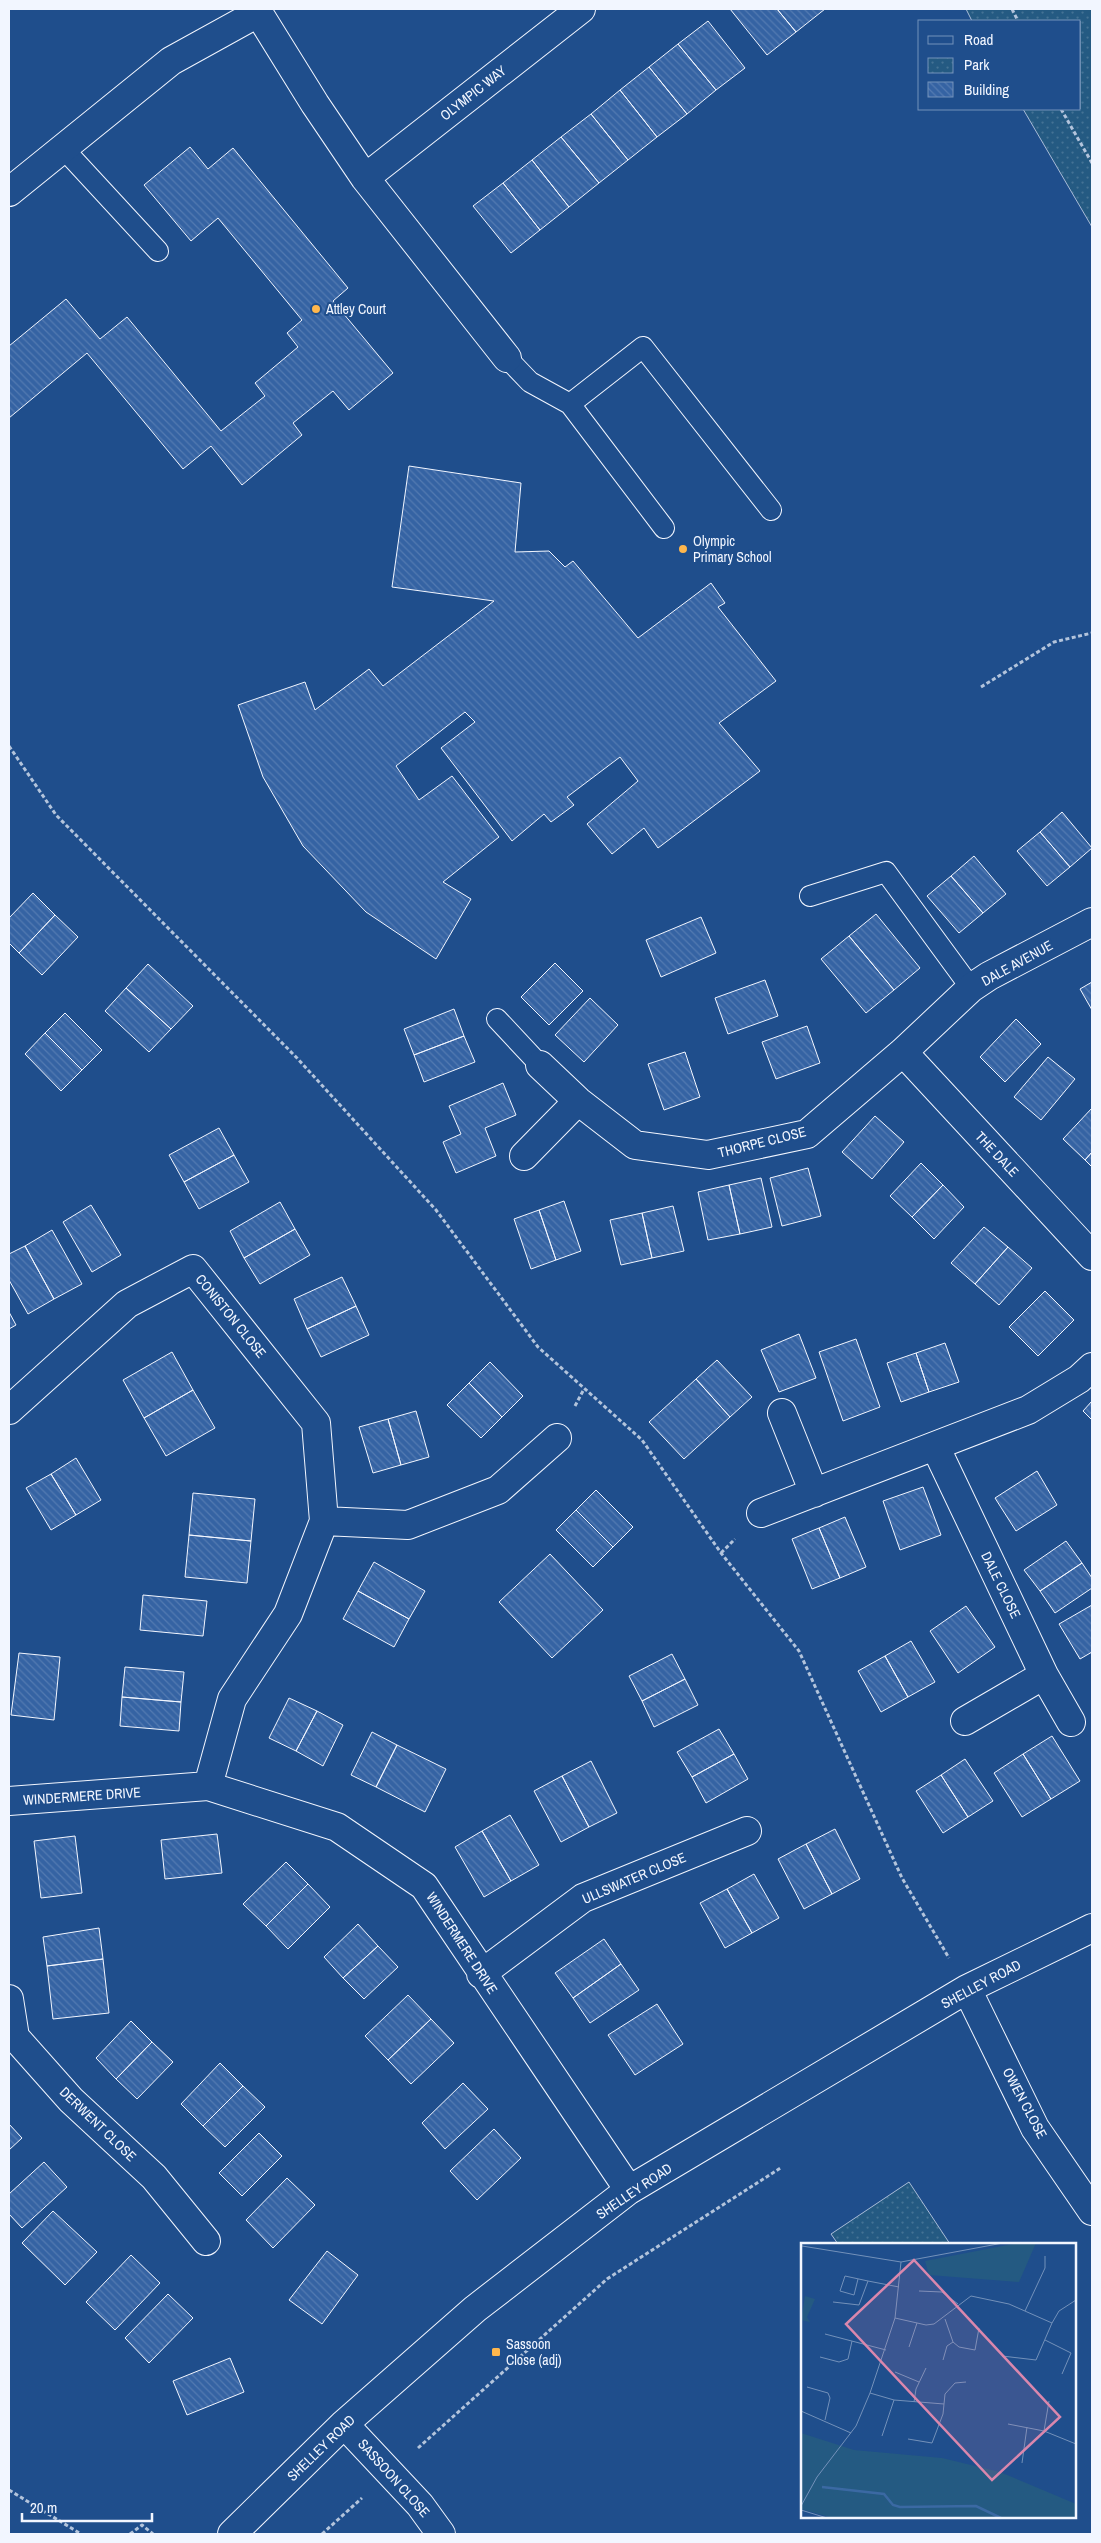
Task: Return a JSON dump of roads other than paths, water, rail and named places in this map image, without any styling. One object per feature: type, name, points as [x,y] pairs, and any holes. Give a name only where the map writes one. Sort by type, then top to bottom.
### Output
[{"type":"street","name":"OLYMPIC WAY","points":[[365,178],[581,9]]},
{"type":"street","points":[[9,192],[62,147],[171,61],[257,11],[365,178],[507,358]]},
{"type":"street","name":"DALE AVENUE","points":[[903,1052],[971,988],[989,976],[1092,922]]},
{"type":"street","name":"THORPE CLOSE","points":[[540,1065],[578,1101],[635,1145],[708,1155],[807,1134],[903,1052]]},
{"type":"street","name":"THE DALE","points":[[903,1052],[1092,1256]]},
{"type":"street","points":[[524,1156],[578,1101]]},
{"type":"street","name":"CONISTON CLOSE","points":[[9,1410],[127,1304],[193,1269],[316,1423],[324,1521],[288,1614],[232,1699],[208,1786]]},
{"type":"street","points":[[761,1513],[1028,1410],[1079,1379],[1092,1366]]},
{"type":"street","points":[[782,1413],[814,1493]]},
{"type":"street","points":[[324,1521],[408,1526],[498,1490],[557,1438]]},
{"type":"street","name":"DALE CLOSE","points":[[935,1446],[1044,1675],[1071,1722]]},
{"type":"street","points":[[964,1722],[1044,1675]]},
{"type":"street","name":"WINDERMERE DRIVE","points":[[9,1801],[208,1786],[337,1827],[424,1886],[481,1974],[630,2190]]},
{"type":"street","name":"ULLSWATER CLOSE","points":[[481,1974],[583,1898],[747,1831]]},
{"type":"street","name":"SHELLEY ROAD","points":[[232,2534],[344,2424],[475,2309],[630,2190],[967,1989],[1092,1928]]},
{"type":"street","name":"OWEN CLOSE","points":[[967,1989],[1036,2128],[1092,2211]]},
{"type":"street","name":"DERWENT CLOSE","points":[[9,1999],[15,2037],[71,2100],[154,2177],[206,2241]]},
{"type":"street","name":"SASSOON CLOSE","points":[[344,2424],[420,2505],[441,2534]]},
{"type":"lane","points":[[62,147],[158,251]]},
{"type":"lane","points":[[570,404],[643,347],[771,510]]},
{"type":"lane","points":[[507,358],[530,382],[570,404],[664,528]]},
{"type":"lane","points":[[810,896],[886,872],[971,988]]},
{"type":"lane","points":[[498,1019],[540,1065]]},
{"type":"place","name":"Attley Court","points":[[316,309]]},
{"type":"place","name":"Olympic Primary School","points":[[683,549]]},
{"type":"place","name":"Sassoon Close (adj)","points":[[496,2352]]}]
